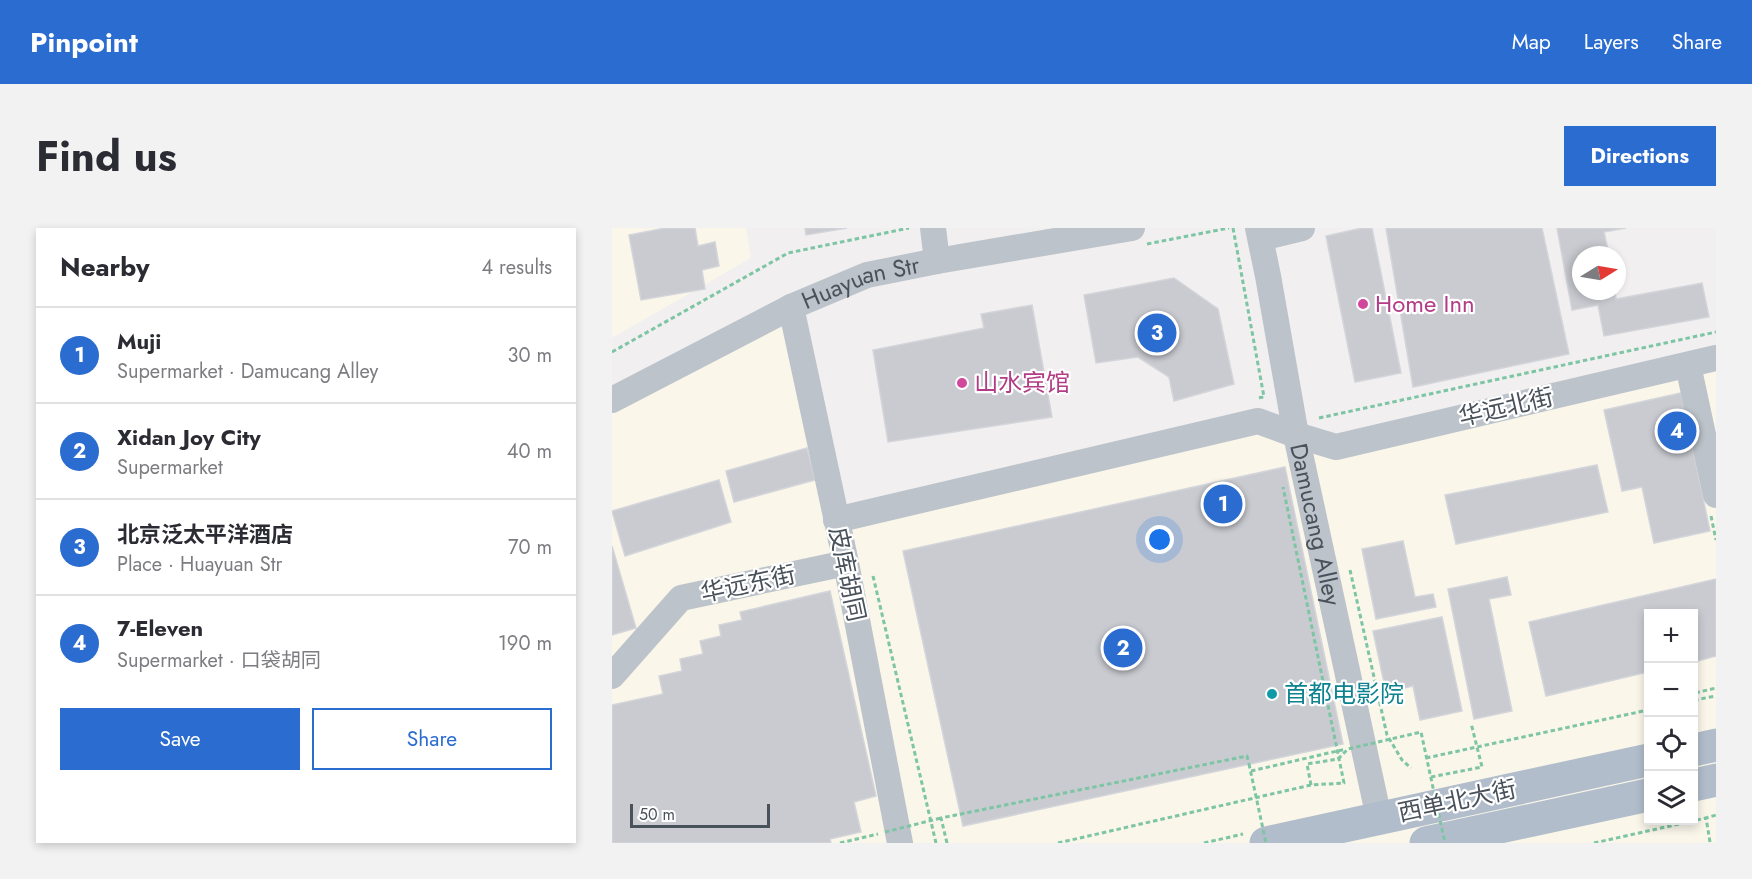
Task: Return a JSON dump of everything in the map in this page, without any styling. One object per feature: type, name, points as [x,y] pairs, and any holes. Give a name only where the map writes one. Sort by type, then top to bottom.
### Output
[{"type":"main road","points":[[1698,749],[1716,745]]},
{"type":"main road","name":"西单北大街","points":[[1266,843],[1644,761]]},
{"type":"main road","points":[[1698,784],[1716,780]]},
{"type":"main road","points":[[1426,843],[1644,796]]},
{"type":"street","points":[[933,228],[937,261]]},
{"type":"street","name":"Huayuan Str","points":[[612,400],[791,307],[867,275],[1132,228]]},
{"type":"street","points":[[1259,233],[1302,228]]},
{"type":"street","name":"Damucang Alley","points":[[1259,233],[1296,435],[1379,818]]},
{"type":"street","name":"皮库胡同","points":[[791,307],[846,563],[900,843]]},
{"type":"street","name":"华远北街","points":[[836,520],[1258,421],[1336,447],[1716,358]]},
{"type":"street","points":[[1688,364],[1713,501]]},
{"type":"street","name":"华远东街","points":[[612,676],[681,598],[846,563]]},
{"type":"path","points":[[612,352],[788,253],[909,228]]},
{"type":"path","points":[[1233,228],[1264,397]]},
{"type":"path","points":[[1315,419],[1716,332]]},
{"type":"path","points":[[1058,843],[1311,785],[1344,783],[1281,477]]},
{"type":"path","points":[[1713,501],[1716,540]]},
{"type":"path","points":[[1348,562],[1387,735],[1402,760],[1411,768]]},
{"type":"path","points":[[872,574],[936,843]]},
{"type":"path","points":[[1698,692],[1716,688]]},
{"type":"path","points":[[1698,699],[1716,696]]},
{"type":"path","points":[[1426,758],[1644,711]]},
{"type":"path","points":[[1431,777],[1482,767],[1471,723]]},
{"type":"path","points":[[1251,771],[1421,732],[1446,843]]},
{"type":"path","points":[[1311,785],[1307,764],[1338,759],[1348,749]]},
{"type":"path","points":[[840,843],[941,818],[1247,756],[1266,843]]},
{"type":"path","points":[[1594,843],[1716,815]]},
{"type":"path","points":[[941,818],[947,843]]},
{"type":"path","points":[[1706,818],[1710,842]]},
{"type":"shaded area","points":[[612,228],[746,228],[751,258],[612,338]]},
{"type":"shaded area","points":[[779,313],[824,523],[1270,425],[1336,447],[1716,358],[1716,843],[612,843],[612,400]]},
{"type":"building","points":[[665,228],[695,228],[698,246],[715,242],[719,266],[702,270],[705,289],[641,300],[629,235]]},
{"type":"building","points":[[805,228],[847,228],[806,235]]},
{"type":"building","name":"Home Inn","points":[[1372,228],[1401,373],[1355,382],[1326,236]]},
{"type":"building","points":[[1386,228],[1542,228],[1569,354],[1413,387]]},
{"type":"building","points":[[1557,228],[1626,228],[1604,232],[1607,246],[1572,246],[1572,300],[1626,300],[1626,297],[1702,283],[1709,317],[1604,336],[1598,305],[1572,310]]},
{"type":"building","points":[[1174,278],[1218,309],[1234,384],[1174,401],[1169,377],[1138,357],[1096,363],[1084,295]]},
{"type":"building","name":"山水宾馆","points":[[1032,305],[1052,417],[888,442],[873,350],[984,328],[981,314]]},
{"type":"building","points":[[1681,393],[1710,531],[1654,543],[1642,487],[1622,491],[1604,410]]},
{"type":"building","points":[[807,448],[815,480],[734,502],[726,471]]},
{"type":"building","points":[[1597,465],[1608,512],[1456,544],[1445,495]]},
{"type":"building","points":[[1285,467],[1343,744],[963,826],[903,551]]},
{"type":"building","points":[[719,480],[731,522],[625,556],[612,511]]},
{"type":"building","points":[[1403,541],[1415,597],[1433,594],[1436,607],[1376,619],[1362,549]]},
{"type":"building","points":[[612,546],[636,628],[612,635]]},
{"type":"building","points":[[1507,577],[1511,595],[1489,599],[1512,711],[1474,719],[1448,589]]},
{"type":"building","points":[[1716,579],[1716,656],[1698,661],[1698,609],[1644,609],[1644,673],[1546,696],[1529,622]]},
{"type":"building","points":[[830,591],[876,796],[854,802],[861,832],[830,839],[831,843],[612,843],[612,705],[663,694],[659,676],[682,671],[680,659],[703,654],[700,641],[721,636],[719,625],[742,620],[740,612]]},
{"type":"building","points":[[1442,617],[1462,711],[1420,720],[1413,686],[1386,692],[1373,631]]},
{"type":"place","name":"Home Inn","points":[[1363,304]]},
{"type":"place","name":"北京泛太平洋酒店","points":[[1157,333]]},
{"type":"place","name":"山水宾馆","points":[[962,383]]},
{"type":"place","name":"7-Eleven","points":[[1677,431]]},
{"type":"place","name":"Muji","points":[[1223,504]]},
{"type":"place","name":"Xidan Joy City","points":[[1123,648]]},
{"type":"place","name":"首都电影院","points":[[1272,694]]}]
